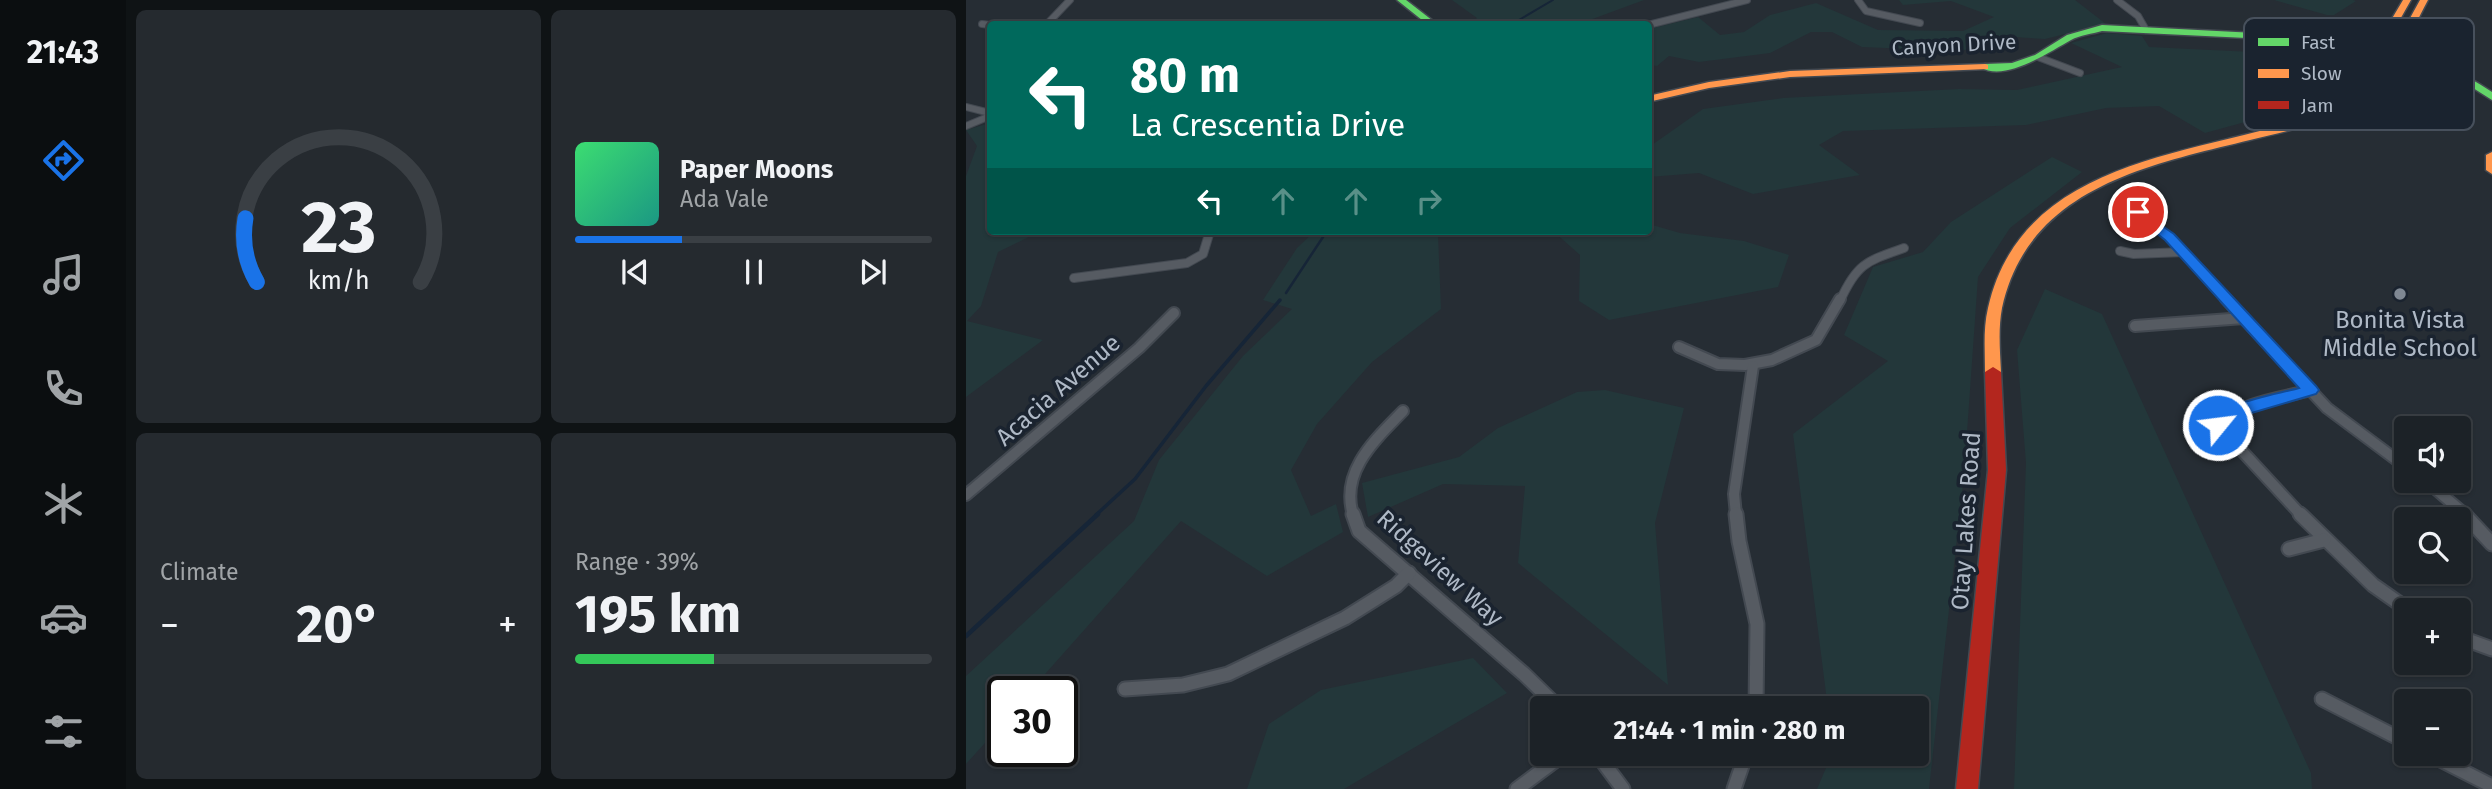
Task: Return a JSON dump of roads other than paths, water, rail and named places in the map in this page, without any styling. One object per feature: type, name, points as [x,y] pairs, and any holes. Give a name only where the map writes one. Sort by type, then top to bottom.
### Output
[{"type":"main road","points":[[1401,0],[1428,21]]},
{"type":"main road","name":"Otay Lakes Road","points":[[2400,18],[2407,0]]},
{"type":"main road","name":"Otay Lakes Road","points":[[2411,18],[2424,0]]},
{"type":"main road","name":"Canyon Drive","points":[[1652,98],[1748,79],[1817,72],[1993,68],[2017,65],[2038,57],[2065,39],[2085,31],[2109,28],[2244,35]]},
{"type":"main road","name":"Canyon Drive","points":[[2474,84],[2492,97]]},
{"type":"main road","name":"Otay Lakes Road","points":[[1967,789],[1997,470],[1992,335],[2003,280],[2021,247],[2045,217],[2069,198],[2074,186],[2138,158],[2246,130]]},
{"type":"main road","points":[[2492,155],[2492,170]]},
{"type":"street","points":[[1049,21],[1070,0]]},
{"type":"street","points":[[1652,24],[1747,0]]},
{"type":"street","points":[[1858,0],[1866,11],[1920,23]]},
{"type":"street","points":[[2117,0],[2138,16],[2146,30]]},
{"type":"street","points":[[982,24],[987,25]]},
{"type":"street","points":[[2038,57],[2080,73]]},
{"type":"street","points":[[966,107],[987,114]]},
{"type":"street","points":[[966,126],[987,116]]},
{"type":"street","points":[[2138,212],[2184,252],[2327,408],[2394,458]]},
{"type":"street","points":[[1074,278],[1187,263],[1203,254],[1209,235]]},
{"type":"street","points":[[1679,346],[1694,357],[1718,365],[1753,366],[1805,348],[1818,338],[1859,267],[1904,248]]},
{"type":"street","points":[[2120,251],[2134,254],[2184,252]]},
{"type":"street","name":"Acacia Avenue","points":[[966,495],[1139,348],[1174,313]]},
{"type":"street","points":[[2135,327],[2244,318]]},
{"type":"street","points":[[1753,366],[1734,494],[1739,541],[1757,624],[1756,696]]},
{"type":"street","points":[[2311,390],[2233,413],[2218,425],[2324,540],[2373,585],[2394,600]]},
{"type":"street","name":"Ridgeview Way","points":[[1402,411],[1358,460],[1351,477],[1351,514],[1359,531],[1546,696]]},
{"type":"street","points":[[2440,493],[2462,511],[2492,544]]},
{"type":"street","points":[[2289,549],[2324,540]]},
{"type":"street","points":[[1125,688],[1183,685],[1228,674],[1345,618],[1396,586],[1409,573]]},
{"type":"street","points":[[2471,641],[2492,649]]},
{"type":"street","points":[[2322,699],[2394,737]]},
{"type":"street","points":[[1517,789],[1548,766]]},
{"type":"street","points":[[1606,766],[1623,789]]},
{"type":"street","points":[[1734,789],[1742,766]]},
{"type":"street","points":[[2453,766],[2492,786]]},
{"type":"waterway","points":[[1517,21],[1553,0]]},
{"type":"waterway","points":[[1286,293],[1324,235]]},
{"type":"waterway","points":[[1096,515],[1135,479],[1206,386],[1280,300]]},
{"type":"waterway","points":[[966,636],[1098,514]]},
{"type":"place","name":"Bonita Vista Middle School","points":[[2400,294]]}]
